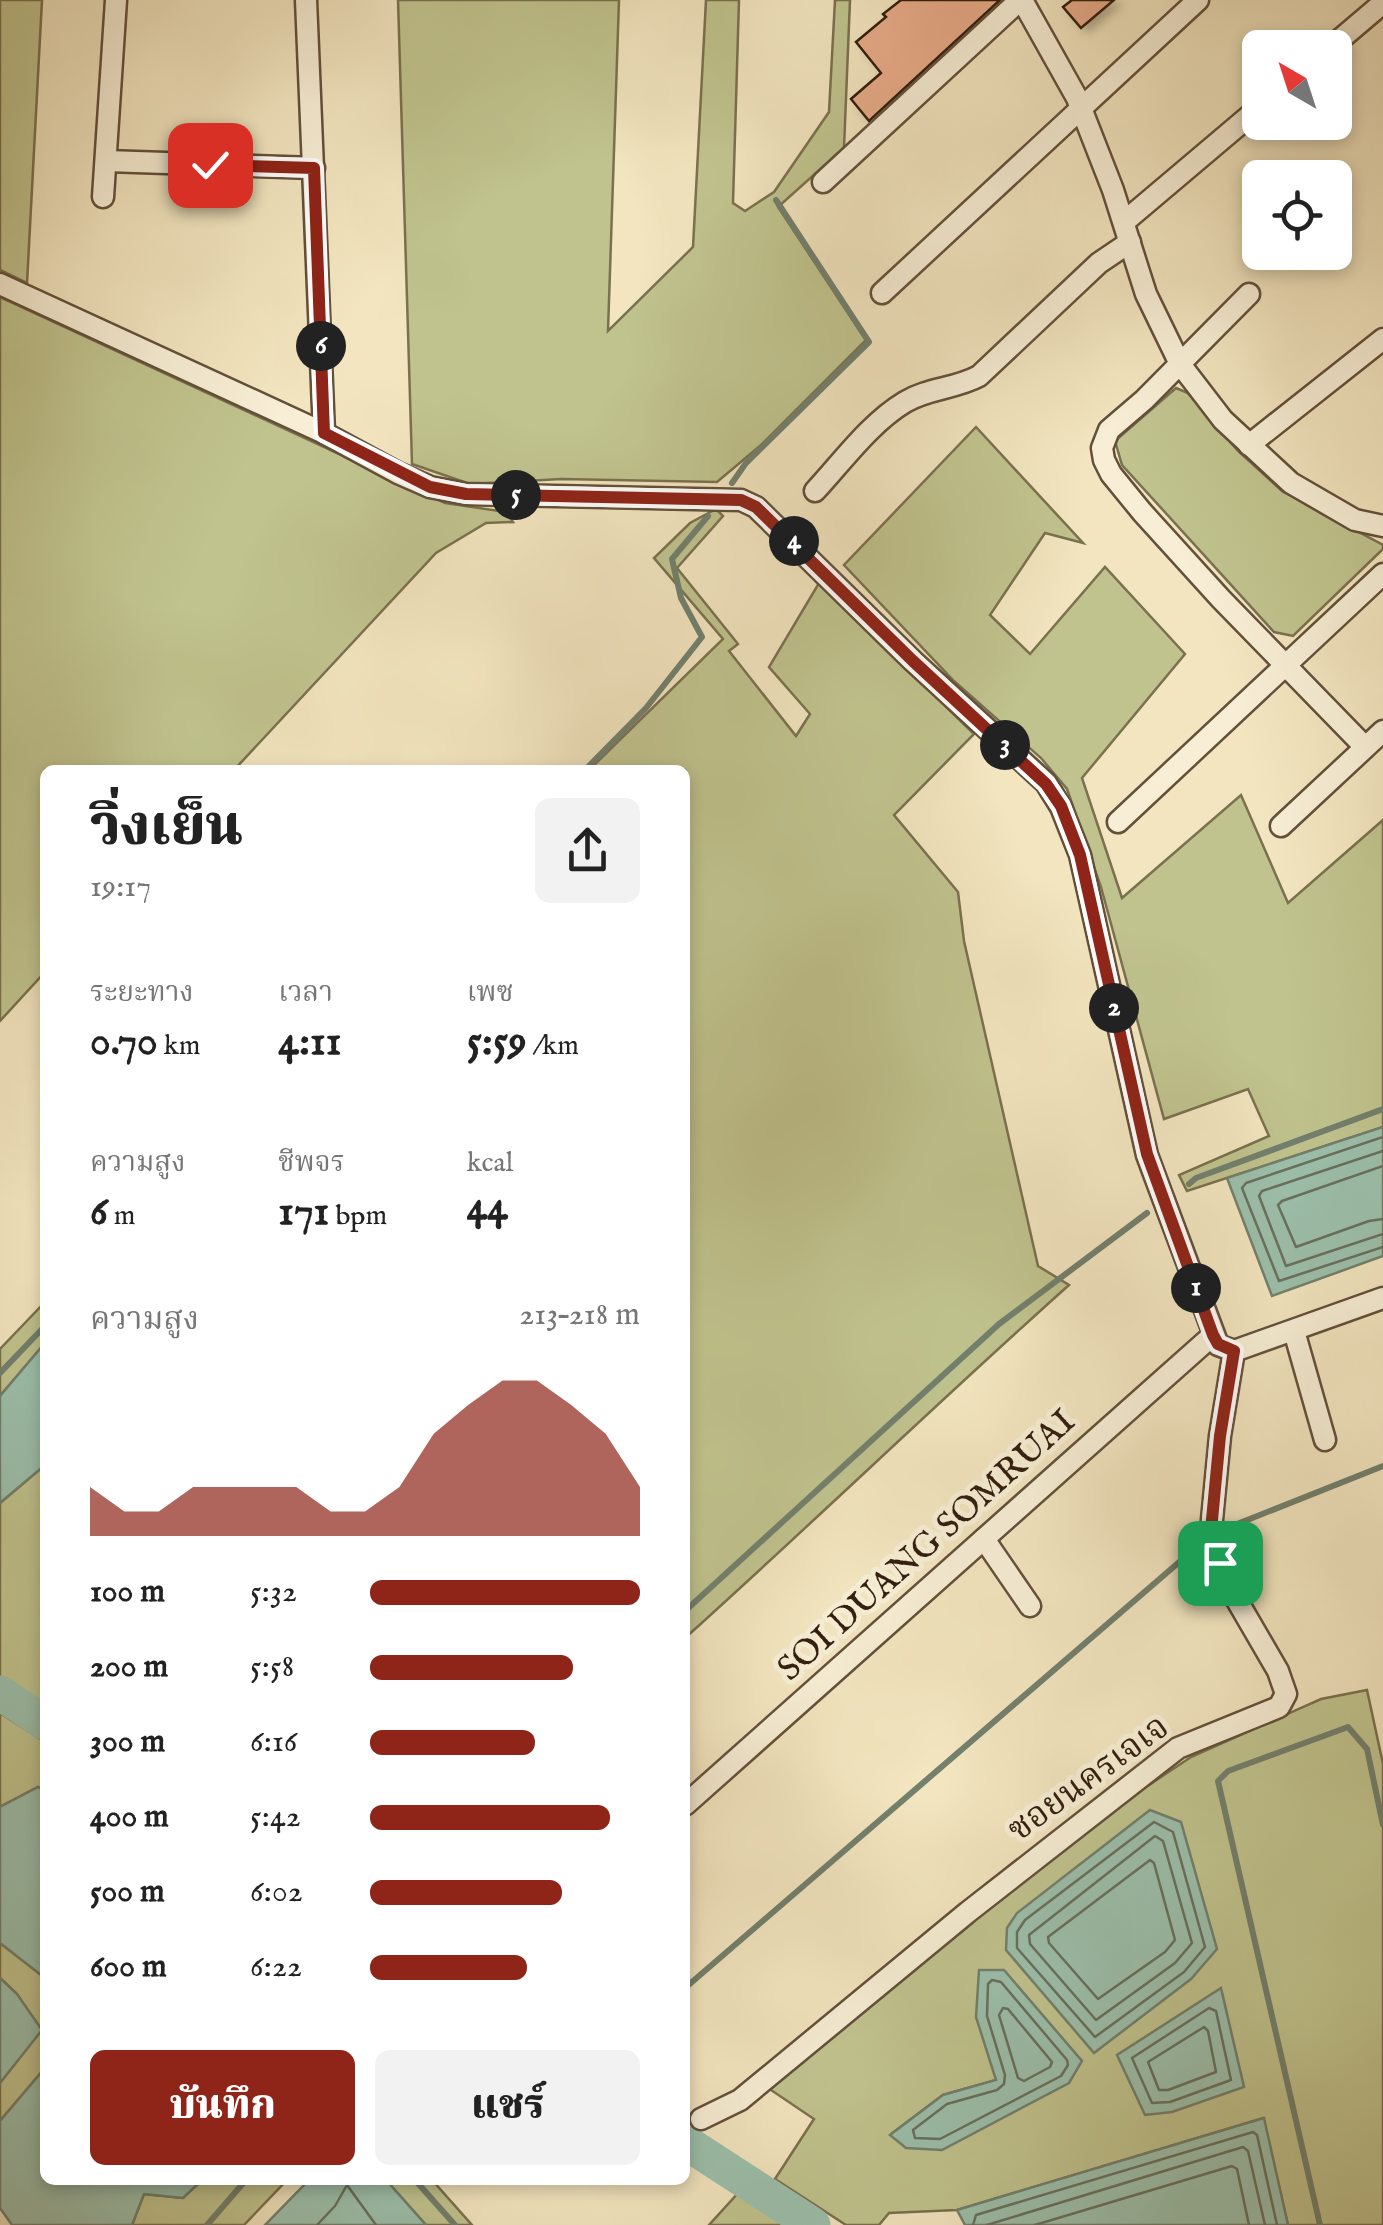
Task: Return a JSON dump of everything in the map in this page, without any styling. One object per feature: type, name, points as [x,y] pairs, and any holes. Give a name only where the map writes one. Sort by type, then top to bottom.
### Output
[{"type":"street","points":[[104,197],[116,0]]},
{"type":"street","points":[[306,0],[324,433]]},
{"type":"street","points":[[823,182],[1021,0],[1081,106],[1146,294],[1180,364],[1223,420],[1316,500],[1379,520]]},
{"type":"street","points":[[882,293],[1198,0]]},
{"type":"street","points":[[1351,30],[1383,3]]},
{"type":"street","points":[[815,491],[894,410],[920,395],[964,384],[979,376],[1242,124]]},
{"type":"street","points":[[106,161],[314,168]]},
{"type":"street","points":[[0,284],[324,433],[430,487],[466,494],[741,500],[756,507],[1046,784],[1061,806],[1080,855],[1147,1154],[1218,1344],[1234,1351],[1383,1298]]},
{"type":"street","points":[[1249,294],[1109,430],[1102,448],[1104,460],[1142,512],[1283,665],[1365,746]]},
{"type":"street","points":[[1249,446],[1383,339]]},
{"type":"street","points":[[1118,822],[1383,574]]},
{"type":"street","points":[[1280,826],[1383,731]]},
{"type":"street","points":[[1294,1331],[1324,1440]]},
{"type":"street","name":"SOI DUANG SOMRUAI","points":[[690,1801],[1213,1335]]},
{"type":"street","name":"ซอยนครเจเจ","points":[[700,2118],[740,2100],[968,1912],[1178,1748],[1280,1707],[1286,1694],[1278,1671],[1235,1597],[1211,1530],[1220,1436],[1234,1351]]},
{"type":"street","points":[[984,1538],[1030,1606]]},
{"type":"shaded area","points":[[0,0],[42,0],[27,283],[0,270]]},
{"type":"shaded area","points":[[398,0],[619,0],[608,331],[693,247],[706,0],[739,0],[733,203],[745,211],[774,192],[829,112],[835,0],[850,0],[844,148],[778,207],[866,340],[761,445],[717,482],[561,479],[470,484],[412,464]]},
{"type":"shaded area","points":[[0,297],[445,503],[506,512],[513,522],[486,523],[436,553],[239,765],[40,765],[40,977],[0,1021]]},
{"type":"shaded area","points":[[1176,388],[1188,393],[1238,451],[1282,491],[1383,545],[1293,636],[1274,632],[1122,465],[1115,441]]},
{"type":"shaded area","points":[[976,427],[1083,543],[1045,533],[990,615],[1030,654],[1105,567],[1185,654],[1082,778],[1122,898],[1241,795],[1288,903],[1383,820],[1383,1127],[1187,1191],[1179,1175],[1269,1136],[1248,1089],[1164,1119],[1101,887],[1067,789],[1041,758],[954,681],[844,565]]},
{"type":"shaded area","points":[[716,509],[723,516],[677,568],[738,644],[729,651],[796,736],[810,714],[769,667],[819,583],[974,734],[894,815],[958,892],[964,941],[1038,1266],[1069,1285],[690,1633],[690,765],[594,765],[723,639],[654,558],[690,523]]},
{"type":"shaded area","points":[[40,1307],[40,1349],[0,1396],[0,1349]]},
{"type":"shaded area","points":[[40,1469],[40,1703],[31,1703],[0,1682],[0,1503]]},
{"type":"shaded area","points":[[1367,1690],[1383,1764],[1383,2225],[1288,2225],[1263,2118],[957,2210],[889,2213],[879,2225],[846,2225],[775,2179],[814,2119],[768,2088],[1134,1789],[1149,1785],[1191,1757],[1321,1699]],"holes":[[[996,2080],[891,2134],[943,2095]]]},
{"type":"shaded area","points":[[0,1713],[40,1739],[40,1788],[0,1807]]},
{"type":"shaded area","points":[[0,1943],[40,1974],[40,2028],[17,1994],[0,1978]]},
{"type":"shaded area","points":[[40,2031],[40,2074],[0,2121],[0,2083]]},
{"type":"shaded area","points":[[197,2185],[282,2185],[244,2225],[132,2225],[144,2194],[183,2198]]},
{"type":"shaded area","points":[[390,2185],[436,2185],[472,2225],[426,2225]]},
{"type":"shaded area","points":[[739,2192],[793,2223],[796,2225],[709,2225]]},
{"type":"water","points":[[1383,1127],[1383,1256],[1272,1296],[1227,1178]]},
{"type":"water","points":[[40,1349],[40,1469],[0,1503],[0,1396]]},
{"type":"water","points":[[40,1788],[40,1974],[0,1943],[0,1807]]},
{"type":"water","points":[[1150,1810],[1181,1822],[1217,1949],[1191,1979],[1094,2053],[1006,1950],[1007,1928],[1017,1913]]},
{"type":"water","points":[[979,1970],[1004,1970],[1082,2061],[1069,2083],[942,2150],[906,2148],[890,2135],[943,2095],[996,2080],[976,2017]]},
{"type":"water","points":[[0,1978],[17,1994],[40,2033],[0,2083]]},
{"type":"water","points":[[1221,1988],[1244,2087],[1172,2112],[1145,2115],[1117,2055]]},
{"type":"water","points":[[40,2074],[40,2185],[197,2185],[183,2198],[144,2194],[132,2225],[12,2225],[0,2208],[0,2121]]},
{"type":"water","points":[[1264,2118],[1288,2225],[965,2225],[957,2210]]},
{"type":"water","points":[[304,2185],[390,2185],[426,2225],[265,2225]]},
{"type":"building","points":[[901,0],[1000,0],[869,121],[851,99],[881,73],[856,42]]},
{"type":"building","points":[[1072,0],[1114,0],[1081,28],[1063,7]]},
{"type":"waterway","points":[[732,483],[746,463],[869,342],[776,200]]},
{"type":"waterway","points":[[590,765],[646,708],[702,637],[681,598],[672,559],[708,516]]},
{"type":"waterway","points":[[1189,1184],[1196,1178],[1383,1109]]},
{"type":"waterway","points":[[690,1606],[999,1324],[1147,1213]]},
{"type":"waterway","points":[[0,1373],[40,1331]]},
{"type":"waterway","points":[[1227,1528],[1383,1466]]},
{"type":"waterway","points":[[690,1984],[1199,1545]]},
{"type":"waterway","points":[[0,1693],[40,1720]]},
{"type":"waterway","points":[[1320,2225],[1218,1781],[1228,1771],[1348,1727],[1367,1749],[1383,1825]]},
{"type":"waterway","points":[[690,2145],[813,2225]]},
{"type":"waterway","points":[[207,2225],[242,2185]]},
{"type":"waterway","points":[[419,2185],[455,2225]]},
{"type":"route","points":[[210,165],[314,168],[324,433],[430,487],[466,494],[741,500],[756,507],[1046,784],[1061,806],[1080,855],[1147,1154],[1213,1335],[1218,1344],[1234,1351],[1220,1436],[1211,1530],[1220,1563]]}]
